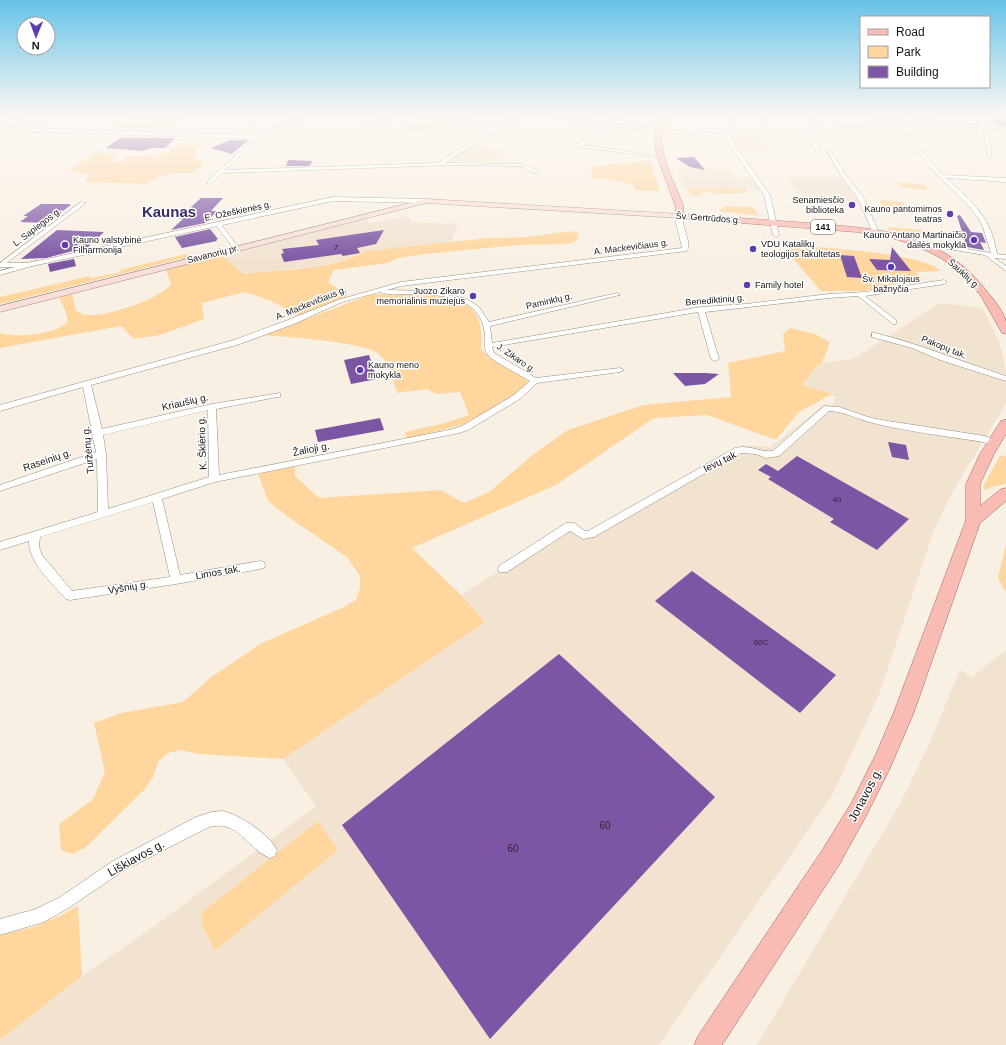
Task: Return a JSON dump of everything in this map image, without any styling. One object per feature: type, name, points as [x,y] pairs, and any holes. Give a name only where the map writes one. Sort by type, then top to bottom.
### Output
[{"type":"main road","points":[[665,166],[680,209],[680,216]]},
{"type":"main road","points":[[676,196],[693,207],[739,220]]},
{"type":"main road","points":[[383,200],[389,203],[390,209]]},
{"type":"main road","name":"Šv. Gertrūdos g.","points":[[426,201],[739,220],[876,233],[920,243]]},
{"type":"main road","name":"Savanorių pr.","points":[[0,309],[426,201]]},
{"type":"main road","name":"Šauklių g.","points":[[920,243],[947,258],[974,281],[1003,319],[1006,331]]},
{"type":"main road","name":"Jonavos g.","points":[[707,1045],[831,857],[859,809],[880,768],[904,712],[973,520],[973,484],[987,454],[1000,443],[1006,424]]},
{"type":"main road","points":[[973,520],[1006,493]]},
{"type":"street","points":[[209,183],[227,166]]},
{"type":"street","points":[[221,172],[392,166]]},
{"type":"street","points":[[524,166],[536,172]]},
{"type":"street","points":[[748,166],[767,196],[776,235]]},
{"type":"street","points":[[838,166],[860,196],[876,233]]},
{"type":"street","points":[[932,166],[968,202],[980,217],[986,227],[995,256]]},
{"type":"street","points":[[941,176],[1006,180]]},
{"type":"street","name":"E. Ožeškienės g.","points":[[0,267],[37,263],[339,199],[426,201]]},
{"type":"street","name":"L. Sapiegos g.","points":[[0,267],[83,203]]},
{"type":"street","name":"A. Mackevičiaus g.","points":[[0,408],[238,342],[291,322],[340,301],[379,289],[426,280],[685,250],[686,246],[679,222],[680,216]]},
{"type":"street","points":[[218,224],[236,248]]},
{"type":"street","name":"Šv. Gertrūdos g.","points":[[920,243],[1006,257]]},
{"type":"street","points":[[986,254],[1006,269]]},
{"type":"street","name":"Šv. Gertrūdos g.","points":[[947,258],[964,255],[986,254]]},
{"type":"street","name":"Benediktinių g.","points":[[488,346],[701,309],[746,306],[829,296],[860,295],[944,282]]},
{"type":"street","name":"J. Zikaro g.","points":[[379,289],[392,293],[423,292],[436,294],[463,301],[477,308],[486,325],[489,336],[488,346],[491,354],[535,381]]},
{"type":"street","name":"Paminklų g.","points":[[486,325],[617,295]]},
{"type":"street","points":[[860,295],[892,322]]},
{"type":"street","points":[[701,309],[715,359]]},
{"type":"street","name":"Pakopų tak.","points":[[874,335],[915,346],[943,358],[1006,379]]},
{"type":"street","points":[[535,381],[620,370]]},
{"type":"street","name":"Žalioji g.","points":[[0,546],[214,479],[456,431],[465,428],[518,397],[535,381]]},
{"type":"street","name":"Turžėnų g.","points":[[87,385],[98,433],[101,454],[103,513]]},
{"type":"street","name":"Kriaušių g.","points":[[98,433],[212,407],[277,395]]},
{"type":"street","name":"K. Šklėrio g.","points":[[212,407],[214,479]]},
{"type":"street","name":"Ievų tak.","points":[[503,570],[570,526],[583,534],[590,534],[738,450],[757,451],[766,455],[776,454],[826,408],[833,408],[864,419],[985,439],[1000,443]]},
{"type":"street","name":"Raseinių g.","points":[[0,488],[101,454]]},
{"type":"street","points":[[156,496],[176,580]]},
{"type":"street","name":"Vyšnių g.","points":[[35,534],[34,547],[37,557],[70,596],[176,580]]},
{"type":"street","name":"Limos tak.","points":[[176,580],[260,565]]},
{"type":"street","name":"Liškiavos g.","points":[[0,927],[38,916],[59,906],[118,866],[201,822],[211,819],[224,818],[232,821],[270,850]]},
{"type":"shaded area","points":[[678,169],[728,170],[734,179],[755,179],[761,190],[684,188]]},
{"type":"shaded area","points":[[789,177],[841,177],[859,202],[842,201],[844,206],[834,205],[819,198],[800,196],[798,192],[795,192]]},
{"type":"shaded area","points":[[405,216],[404,218],[410,218],[410,222],[458,224],[451,242],[365,251],[357,256],[319,266],[243,274],[221,255],[364,219],[370,223]]},
{"type":"shaded area","points":[[940,303],[982,308],[994,330],[1001,348],[1006,371],[1006,402],[953,491],[934,530],[880,692],[833,794],[659,1045],[0,1045],[0,1040],[82,976],[156,925],[316,806],[283,759],[484,622],[461,595],[570,526],[583,534],[736,450],[748,445],[770,447],[825,405],[832,405],[836,396],[801,385],[816,367],[822,363],[853,359]]},
{"type":"shaded area","points":[[1006,650],[1006,1045],[757,1045],[901,802],[927,749],[960,670],[972,677]]},
{"type":"green space","points":[[75,166],[202,166],[193,173],[175,173],[164,175],[148,184],[84,182],[91,175],[68,170]]},
{"type":"green space","points":[[595,166],[652,166],[660,191],[635,190],[633,184],[589,177]]},
{"type":"green space","points":[[898,182],[926,185],[928,190],[900,187]]},
{"type":"green space","points":[[687,188],[745,189],[747,193],[715,194],[707,192],[702,193],[699,196],[690,195]]},
{"type":"green space","points":[[880,200],[903,202],[906,208],[882,206]]},
{"type":"green space","points":[[726,206],[753,207],[760,216],[718,211]]},
{"type":"green space","points":[[888,227],[931,231],[934,239],[889,230]]},
{"type":"green space","points":[[570,231],[579,233],[576,241],[568,244],[518,245],[426,254],[399,258],[387,263],[334,270],[328,282],[348,296],[299,316],[271,301],[245,292],[202,303],[204,319],[160,335],[134,339],[121,326],[0,348],[0,333],[16,335],[36,334],[63,326],[68,321],[65,310],[59,298],[72,294],[76,311],[86,315],[96,315],[120,310],[145,301],[165,290],[171,284],[166,269],[221,255],[243,274],[322,266],[352,258],[365,251],[489,238],[527,237]]},
{"type":"green space","points":[[814,247],[900,256],[931,265],[941,271],[916,272],[923,280],[863,291],[821,291],[785,249]]},
{"type":"green space","points":[[186,254],[188,257],[0,304],[0,297],[90,276],[91,278],[121,272],[120,270]]},
{"type":"green space","points":[[372,294],[425,295],[452,299],[464,303],[472,309],[480,323],[481,350],[526,379],[529,384],[509,398],[465,424],[407,439],[405,432],[445,423],[469,415],[460,392],[437,394],[426,389],[397,393],[385,362],[379,354],[371,350],[342,343],[264,335]]},
{"type":"green space","points":[[790,328],[815,334],[830,342],[822,363],[816,367],[802,385],[832,394],[799,412],[776,440],[707,415],[654,418],[556,485],[412,548],[461,595],[485,622],[283,759],[198,754],[180,750],[168,753],[158,762],[154,775],[144,790],[85,848],[72,854],[61,850],[59,824],[93,799],[105,772],[94,723],[121,713],[183,702],[210,678],[262,643],[344,607],[356,600],[360,588],[360,576],[347,557],[288,517],[268,501],[258,474],[295,466],[295,476],[319,498],[441,490],[464,503],[489,492],[535,453],[568,430],[643,405],[731,397],[728,363],[785,351],[783,334]]},
{"type":"green space","points":[[1002,455],[1006,457],[1006,484],[990,487],[987,490],[984,489],[983,486]]},
{"type":"green space","points":[[1006,544],[1006,592],[998,578]]},
{"type":"green space","points":[[318,821],[338,850],[215,951],[203,928],[201,913]]},
{"type":"green space","points":[[78,906],[82,976],[0,1040],[0,935],[34,927],[60,916]]},
{"type":"building","points":[[688,166],[701,166],[705,170]]},
{"type":"building","points":[[201,198],[223,198],[211,211],[217,211],[205,223],[171,230],[183,219],[179,218]]},
{"type":"building","points":[[41,204],[71,205],[46,223],[20,222],[28,216],[23,216]]},
{"type":"building","name":"Kauno Antano Martinaičio dailės mokykla","points":[[960,215],[971,232],[982,233],[986,243],[980,242],[984,250],[967,247],[957,216]]},
{"type":"building","points":[[210,229],[218,239],[216,240],[217,241],[182,248],[175,237]]},
{"type":"building","name":"Kauno valstybinė Filharmonija","points":[[57,230],[104,232],[88,247],[46,258],[21,259]]},
{"type":"building","points":[[384,230],[376,244],[357,248],[360,253],[343,256],[341,254],[284,262],[281,254],[284,253],[282,249],[319,245],[316,240]]},
{"type":"building","name":"Šv. Mikalojaus bažnyčia","points":[[892,247],[911,271],[877,270],[869,259],[890,260]]},
{"type":"building","points":[[840,255],[854,256],[862,278],[847,277]]},
{"type":"building","points":[[74,259],[76,266],[50,272],[48,264]]},
{"type":"building","name":"Kauno meno mokykla","points":[[369,355],[377,379],[351,384],[344,360]]},
{"type":"building","points":[[673,373],[719,374],[705,384],[685,386]]},
{"type":"building","points":[[380,418],[384,430],[318,442],[315,430]]},
{"type":"building","points":[[888,442],[906,445],[909,460],[892,457]]},
{"type":"building","points":[[797,456],[909,519],[877,550],[830,522],[834,519],[768,479],[771,477],[758,470],[766,464],[778,471]]},
{"type":"building","points":[[692,571],[836,675],[800,713],[655,601]]},
{"type":"building","points":[[559,654],[715,797],[490,1039],[342,825]]},
{"type":"place","name":"Senamiesčio biblioteka","points":[[852,205]]},
{"type":"place","name":"Kauno pantomimos teatras","points":[[950,214]]},
{"type":"place","name":"Kauno Antano Martinaičio dailės mokykla","points":[[974,240]]},
{"type":"place","name":"Kauno valstybinė Filharmonija","points":[[65,245]]},
{"type":"place","name":"VDU Katalikų teologijos fakultetas","points":[[753,249]]},
{"type":"place","name":"Šv. Mikalojaus bažnyčia","points":[[891,267]]},
{"type":"place","name":"Family hotel","points":[[747,285]]},
{"type":"place","name":"Juozo Zikaro memorialinis muziejus","points":[[473,296]]},
{"type":"place","name":"Kauno meno mokykla","points":[[360,370]]},
{"type":"district","name":"Kaunas","points":[[169,211]]}]
